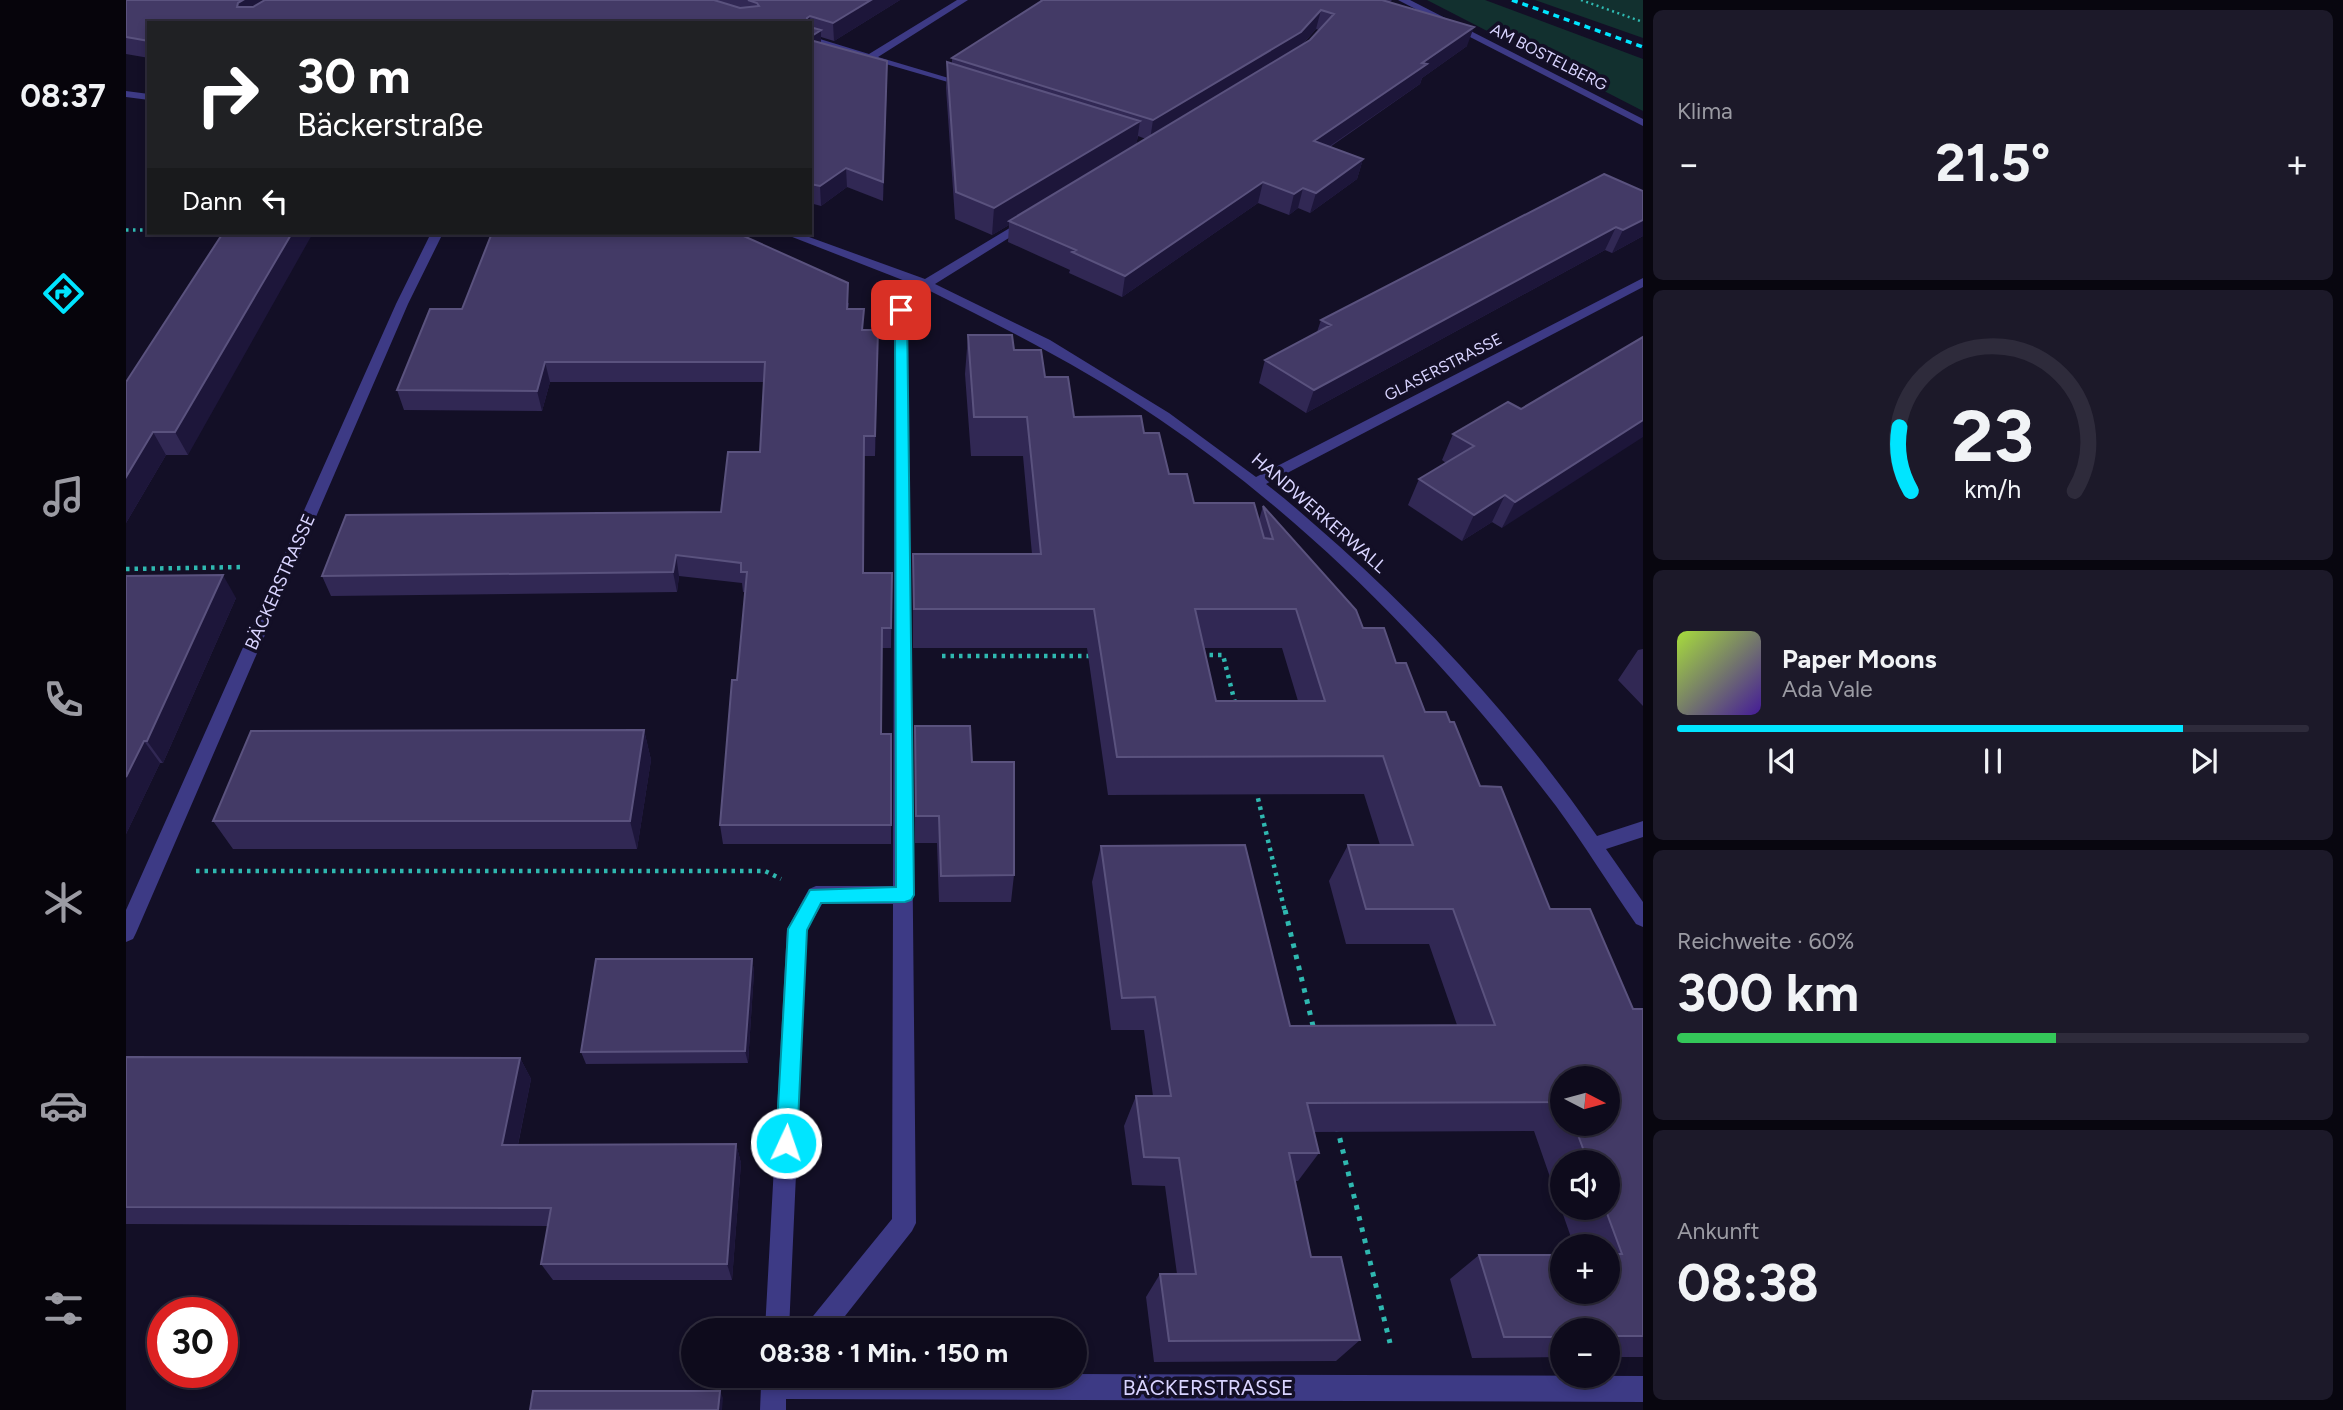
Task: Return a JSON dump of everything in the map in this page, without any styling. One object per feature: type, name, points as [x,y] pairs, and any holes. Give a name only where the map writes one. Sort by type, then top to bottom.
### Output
[{"type":"street","points":[[872,56],[963,0]]},
{"type":"street","name":"AM BOSTELBERG","points":[[1403,0],[1643,123]]},
{"type":"street","points":[[812,40],[974,89]]},
{"type":"street","points":[[129,94],[147,86]]},
{"type":"street","points":[[129,94],[147,97]]},
{"type":"street","points":[[828,1318],[904,1223],[901,310],[928,283],[1034,219]]},
{"type":"street","name":"BÄCKERSTRASSE","points":[[126,933],[402,304],[436,235]]},
{"type":"street","name":"HANDWERKERWALL","points":[[794,235],[928,283],[1021,329],[1105,376],[1258,482],[1371,581],[1491,710],[1596,844],[1643,918]]},
{"type":"street","name":"GLASERSTRASSE","points":[[1258,482],[1643,282]]},
{"type":"street","points":[[1596,844],[1643,829]]},
{"type":"street","points":[[778,1318],[797,929],[816,895],[905,895]]},
{"type":"street","name":"BÄCKERSTRASSE","points":[[1087,1387],[1643,1389]]},
{"type":"path","points":[[1581,0],[1643,22]]},
{"type":"path","points":[[126,230],[147,230]]},
{"type":"path","points":[[126,569],[286,566]]},
{"type":"path","points":[[1196,655],[1223,655],[1237,710]]},
{"type":"path","points":[[903,656],[1098,656]]},
{"type":"path","points":[[1253,778],[1315,1035]]},
{"type":"path","points":[[153,872],[765,871],[816,895]]},
{"type":"path","points":[[1335,1117],[1401,1388]]},
{"type":"green space","points":[[1427,0],[1485,0],[1643,59],[1643,111]]},
{"type":"green space","points":[[1535,0],[1643,0],[1643,38]]},
{"type":"building","points":[[126,0],[243,0],[237,7],[253,7],[265,0],[714,0],[740,8],[759,6],[748,0],[871,0],[833,23],[810,16],[807,21],[147,21],[147,41],[126,37]]},
{"type":"building","points":[[1043,0],[1382,0],[1474,27],[1422,63],[1427,64],[1314,141],[1363,159],[1316,193],[1303,188],[1294,194],[1263,182],[1125,276],[1072,252],[1076,250],[1009,221],[1310,40],[1334,14],[1321,10],[1301,32],[1153,120],[952,58]]},
{"type":"building","points":[[812,28],[821,30],[812,36]]},
{"type":"building","points":[[812,41],[887,61],[883,182],[846,168],[820,186],[812,184]]},
{"type":"building","points":[[947,62],[1140,121],[994,208],[956,192]]},
{"type":"building","points":[[1604,174],[1643,191],[1643,220],[1623,230],[1616,227],[1314,390],[1265,360],[1331,325],[1321,320]]},
{"type":"building","points":[[222,235],[291,235],[175,432],[153,432],[126,477],[126,382]]},
{"type":"building","points":[[491,235],[741,235],[848,283],[847,309],[864,309],[862,330],[878,330],[875,436],[864,436],[863,573],[892,573],[891,628],[882,628],[881,734],[891,734],[891,825],[720,825],[732,680],[737,680],[747,572],[741,572],[741,563],[676,555],[673,572],[322,576],[346,515],[721,512],[728,452],[760,452],[765,362],[545,362],[537,391],[397,390],[430,309],[462,309]]},
{"type":"building","points":[[968,335],[1012,335],[1014,350],[1041,350],[1045,377],[1068,377],[1074,417],[1141,416],[1144,433],[1159,433],[1169,474],[1187,474],[1194,503],[1254,503],[1264,538],[1273,539],[1263,506],[1356,610],[1363,628],[1384,628],[1396,663],[1406,663],[1425,712],[1446,712],[1450,722],[1454,722],[1480,786],[1501,787],[1550,909],[1590,909],[1633,1009],[1643,1009],[1643,1336],[1620,1336],[1620,1318],[1550,1318],[1550,1337],[1504,1337],[1479,1255],[1550,1255],[1550,1304],[1620,1304],[1620,1234],[1615,1234],[1609,1220],[1620,1220],[1620,1150],[1584,1150],[1578,1136],[1620,1136],[1620,1066],[1550,1066],[1550,1102],[1307,1103],[1319,1153],[1289,1153],[1311,1257],[1341,1257],[1360,1340],[1169,1341],[1160,1274],[1196,1274],[1179,1158],[1144,1157],[1136,1096],[1171,1096],[1155,997],[1122,998],[1101,846],[1245,845],[1290,1026],[1495,1025],[1453,909],[1366,909],[1348,845],[1413,845],[1383,756],[1117,757],[1094,609],[914,609],[913,554],[1041,554],[1027,417],[974,417]],"holes":[[[1195,609],[1296,609],[1325,701],[1216,701]]]},
{"type":"building","points":[[1643,337],[1643,420],[1515,502],[1505,495],[1474,515],[1419,479],[1474,446],[1453,434],[1508,402],[1521,409]]},
{"type":"building","points":[[223,575],[147,741],[144,741],[126,777],[126,576]]},
{"type":"building","points":[[915,726],[970,726],[972,762],[1014,762],[1014,875],[941,876],[939,816],[916,816]]},
{"type":"building","points":[[644,730],[630,821],[213,821],[251,731]]},
{"type":"building","points":[[596,959],[752,959],[745,1051],[581,1052]]},
{"type":"building","points":[[126,1057],[520,1058],[502,1145],[736,1144],[727,1264],[541,1264],[551,1208],[126,1207]]},
{"type":"building","points":[[533,1391],[720,1391],[718,1410],[530,1410]]},
{"type":"railway","points":[[1512,0],[1643,47]]},
{"type":"route","points":[[786,1143],[797,929],[816,895],[905,895],[901,310]]}]
